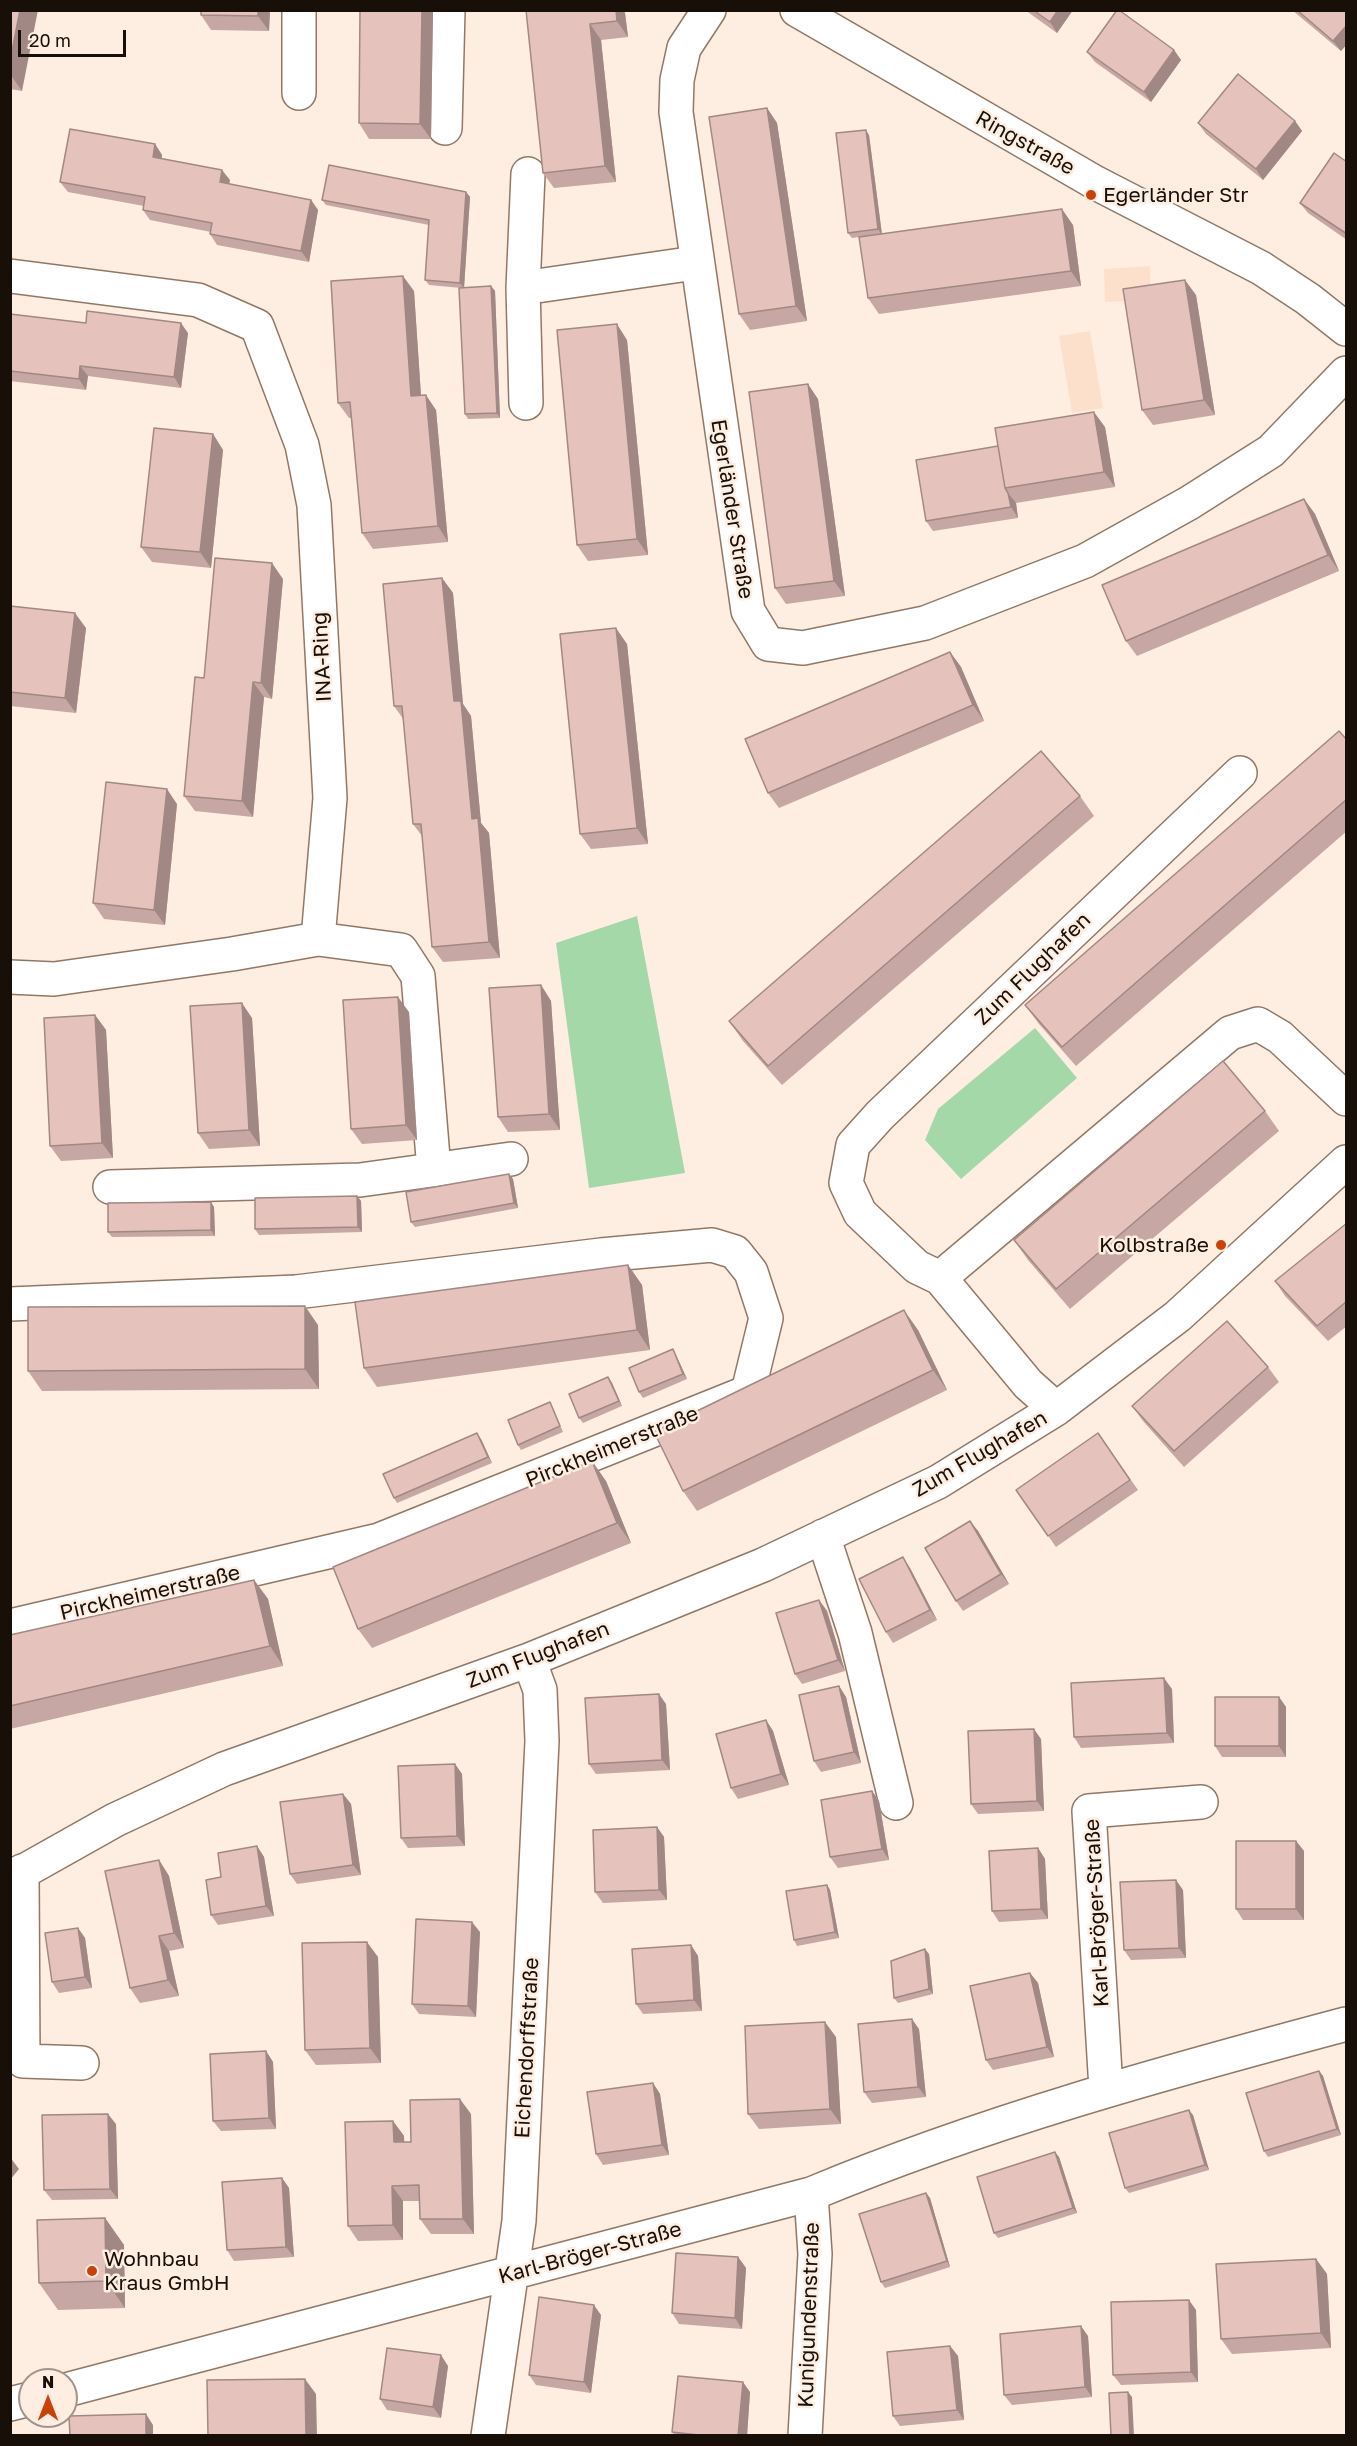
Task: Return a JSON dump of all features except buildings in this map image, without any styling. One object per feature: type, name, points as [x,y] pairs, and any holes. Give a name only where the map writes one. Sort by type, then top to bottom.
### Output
[{"type":"street","points":[[299,10],[299,93]]},
{"type":"street","points":[[445,128],[448,10]]},
{"type":"street","name":"Egerländer Straße","points":[[709,10],[684,48],[677,80],[676,112],[695,263],[748,611],[768,644],[803,648],[925,623],[1086,561],[1189,503],[1271,451],[1347,373]]},
{"type":"street","name":"Ringstraße","points":[[797,10],[1096,183],[1261,268],[1308,299],[1347,330]]},
{"type":"street","points":[[526,403],[523,288],[528,174]]},
{"type":"street","points":[[523,288],[695,263]]},
{"type":"street","name":"INA-Ring","points":[[10,276],[198,300],[257,326],[302,446],[314,505],[330,798],[318,939]]},
{"type":"street","name":"Zum Flughafen","points":[[1056,1409],[1028,1384],[940,1278],[917,1267],[860,1213],[846,1183],[853,1145],[888,1107],[1240,773]]},
{"type":"street","points":[[10,977],[54,979],[232,954],[318,939],[401,950],[418,976],[434,1170]]},
{"type":"street","points":[[940,1278],[1230,1033],[1258,1024],[1280,1037],[1347,1099]]},
{"type":"street","points":[[110,1187],[360,1180],[511,1159]]},
{"type":"street","name":"Zum Flughafen","points":[[16,1875],[115,1820],[224,1769],[529,1660],[763,1565],[938,1482],[1056,1409],[1178,1316],[1347,1162]]},
{"type":"street","name":"Pirckheimerstraße","points":[[10,1304],[296,1292],[601,1255],[712,1245],[735,1252],[751,1272],[766,1318],[748,1392],[379,1540],[10,1626]]},
{"type":"street","points":[[824,1536],[855,1633],[896,1803]]},
{"type":"street","name":"Eichendorffstraße","points":[[488,2436],[519,2221],[542,1741],[540,1690],[529,1660]]},
{"type":"street","name":"Karl-Bröger-Straße","points":[[1106,2089],[1089,1811],[1201,1802]]},
{"type":"street","points":[[16,1875],[23,2061],[82,2063]]},
{"type":"street","name":"Karl-Bröger-Straße","points":[[78,2387],[811,2194],[870,2170],[1106,2089],[1347,2024]]},
{"type":"street","name":"Kunigundenstraße","points":[[805,2436],[815,2254],[811,2194]]},
{"type":"shaded area","points":[[1150,266],[1151,300],[1105,302],[1104,269]]},
{"type":"shaded area","points":[[1090,331],[1103,408],[1072,413],[1059,336]]},
{"type":"green space","points":[[637,916],[685,1173],[589,1188],[556,943]]},
{"type":"green space","points":[[1035,1028],[1077,1078],[961,1179],[925,1140],[938,1109]]},
{"type":"place","name":"Egerländer Str","points":[[1091,195]]},
{"type":"place","name":"Kolbstraße","points":[[1221,1245]]},
{"type":"place","name":"Wohnbau Kraus GmbH","points":[[92,2271]]}]
